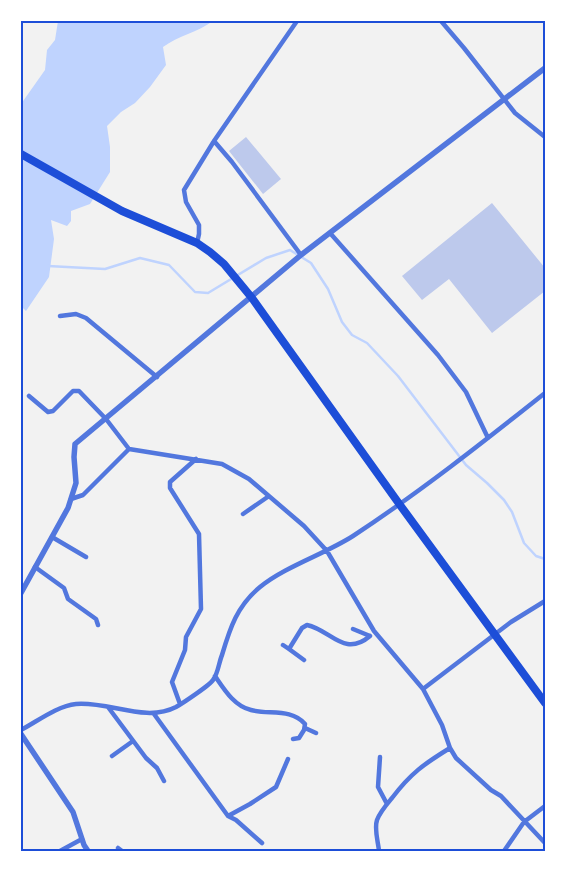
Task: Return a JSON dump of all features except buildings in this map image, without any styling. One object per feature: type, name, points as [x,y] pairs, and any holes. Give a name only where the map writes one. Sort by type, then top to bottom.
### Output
[{"type":"highway","points":[[21,154],[122,211],[197,243],[224,264],[252,298],[545,703]]},
{"type":"street","points":[[197,243],[199,226],[186,202],[184,190],[214,141],[297,21]]},
{"type":"street","points":[[441,21],[515,114],[545,137]]},
{"type":"street","points":[[21,593],[68,508],[76,483],[74,457],[76,444],[301,255],[545,68]]},
{"type":"street","points":[[214,141],[232,162],[301,255]]},
{"type":"street","points":[[330,233],[432,348],[466,392],[488,438]]},
{"type":"street","points":[[60,316],[76,314],[86,318],[156,377]]},
{"type":"street","points":[[29,396],[48,412],[53,411],[73,390],[79,391],[106,419],[129,449],[222,464],[250,480],[304,526],[327,551],[374,631],[423,689],[442,725],[450,748],[456,758],[491,790],[501,796],[545,843]]},
{"type":"street","points":[[21,730],[55,711],[76,704],[154,714],[180,704],[213,681],[232,622],[249,598],[261,587],[296,566],[327,551],[400,505],[545,393]]},
{"type":"street","points":[[71,499],[83,495],[129,449]]},
{"type":"street","points":[[180,704],[172,682],[185,650],[186,637],[201,609],[199,534],[170,488],[170,482],[196,459]]},
{"type":"street","points":[[243,514],[269,496]]},
{"type":"street","points":[[52,537],[86,557]]},
{"type":"street","points":[[35,567],[64,588],[68,599],[96,619],[98,624]]},
{"type":"street","points":[[423,689],[494,635],[545,600]]},
{"type":"street","points":[[289,650],[302,628],[307,625],[346,645],[364,642],[374,631]]},
{"type":"street","points":[[353,629],[370,636]]},
{"type":"street","points":[[283,645],[304,660]]},
{"type":"street","points":[[215,676],[234,702],[249,710],[292,714],[300,718],[305,724],[305,728],[299,738],[293,739]]},
{"type":"street","points":[[108,707],[146,758],[157,768],[164,780]]},
{"type":"street","points":[[154,714],[228,816],[236,820],[262,843]]},
{"type":"street","points":[[305,728],[316,733]]},
{"type":"street","points":[[21,734],[72,812],[88,851]]},
{"type":"street","points":[[112,756],[134,742]]},
{"type":"street","points":[[379,851],[376,830],[377,821],[387,804],[404,782],[422,765],[450,748]]},
{"type":"street","points":[[380,757],[378,787],[387,804]]},
{"type":"street","points":[[228,816],[276,786],[288,759]]},
{"type":"street","points":[[504,851],[524,822],[545,806]]},
{"type":"street","points":[[60,851],[82,839]]},
{"type":"water","points":[[58,21],[213,21],[163,47],[166,65],[150,87],[135,103],[121,112],[107,126],[110,147],[110,172],[90,204],[71,211],[71,221],[67,226],[51,220],[54,239],[49,277],[26,311],[21,306],[21,104],[45,70],[47,50],[55,40]]},
{"type":"waterway","points":[[48,266],[105,269],[140,258],[169,265],[195,292],[208,293],[266,258],[290,250],[311,263],[328,289],[342,322],[352,335],[367,343],[398,376],[466,465],[504,500],[512,512],[524,543],[536,556],[545,559]]}]
